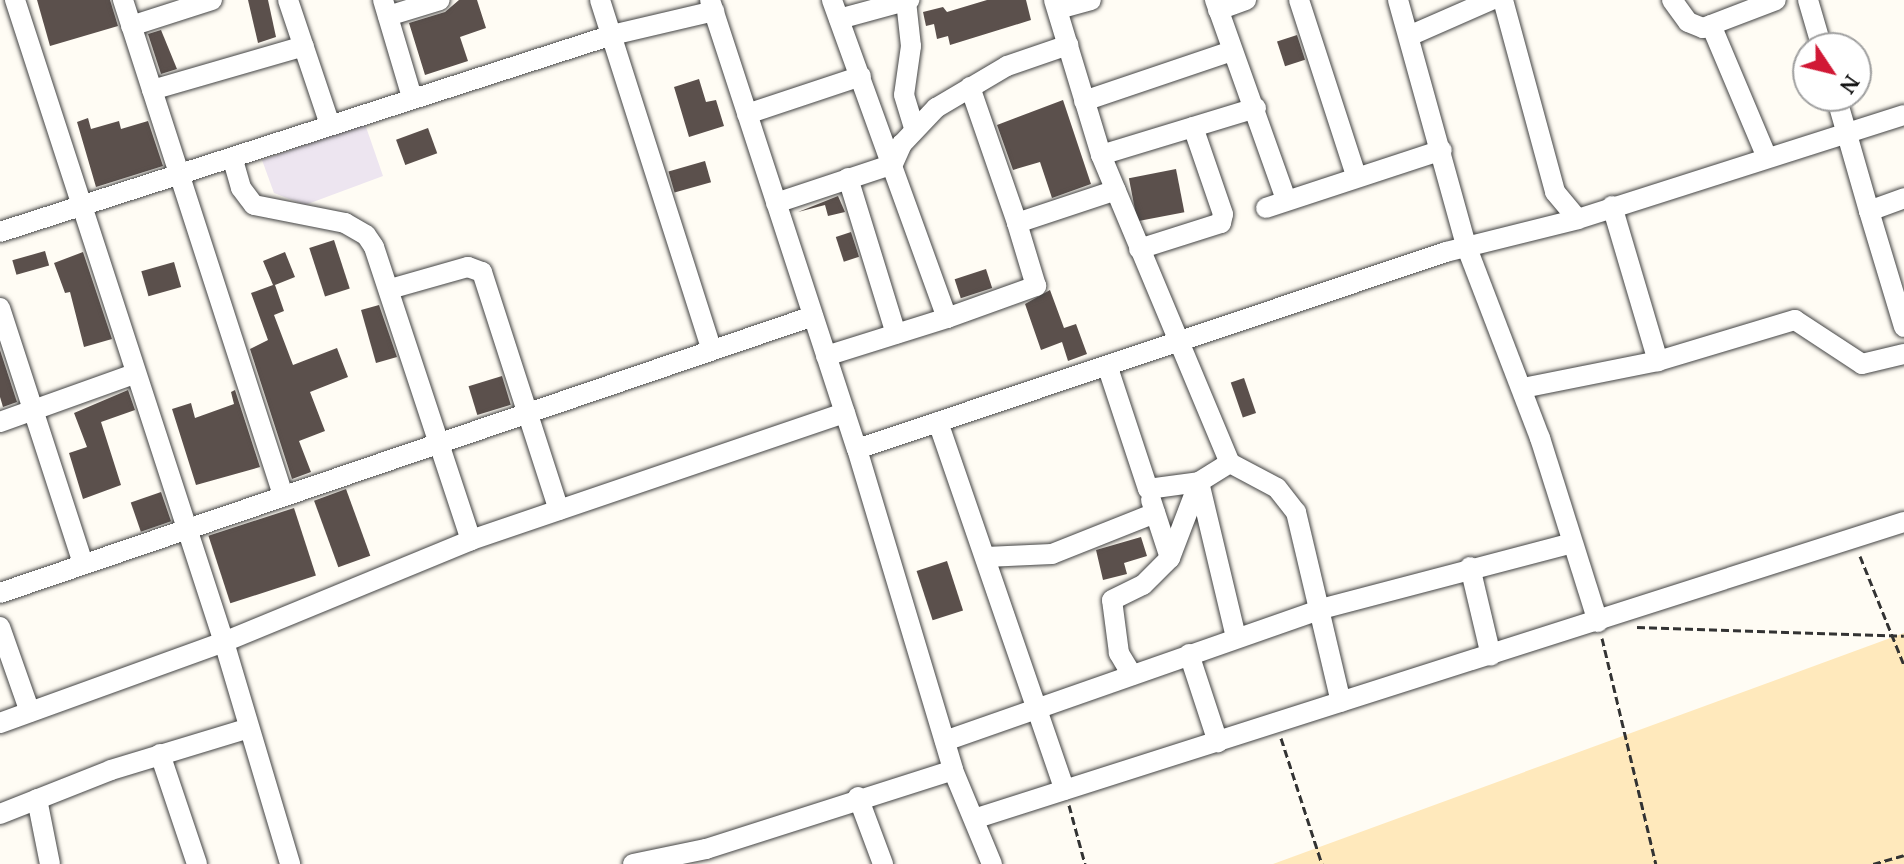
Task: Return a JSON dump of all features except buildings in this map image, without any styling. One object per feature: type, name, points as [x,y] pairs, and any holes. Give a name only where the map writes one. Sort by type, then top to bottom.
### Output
[{"type":"street","points":[[15,0],[184,528],[224,642],[290,864]]},
{"type":"street","points":[[123,0],[183,175],[283,495]]},
{"type":"street","points":[[131,26],[212,0]]},
{"type":"street","points":[[288,0],[330,125]]},
{"type":"street","points":[[412,97],[385,8],[440,0]]},
{"type":"street","points":[[600,0],[711,347]]},
{"type":"street","points":[[914,128],[904,95],[911,46],[908,0],[836,10],[947,318]]},
{"type":"street","points":[[1091,0],[1056,5],[1101,155],[1139,249],[1182,341],[1230,463],[1289,497],[1321,609],[1341,702]]},
{"type":"street","points":[[1246,0],[1217,5],[1286,199]]},
{"type":"street","points":[[1299,0],[1356,175]]},
{"type":"street","points":[[1398,0],[1467,248],[1523,388],[1572,543],[1606,626]]},
{"type":"street","points":[[1409,36],[1491,0]]},
{"type":"street","points":[[1503,0],[1555,192],[1578,219]]},
{"type":"street","points":[[1672,0],[1688,22],[1703,28],[1776,0]]},
{"type":"street","points":[[1808,0],[1817,32]]},
{"type":"street","points":[[0,232],[233,160],[412,97],[712,5],[857,449],[953,770],[977,818],[992,864]]},
{"type":"street","points":[[1711,25],[1766,155]]},
{"type":"street","points":[[776,203],[893,164],[914,128],[970,87],[1007,66],[1068,45]]},
{"type":"street","points":[[152,90],[304,46]]},
{"type":"street","points":[[1084,101],[1232,51]]},
{"type":"street","points":[[747,114],[861,76]]},
{"type":"street","points":[[826,356],[1036,286],[970,87]]},
{"type":"street","points":[[1101,155],[1256,108]]},
{"type":"street","points":[[1841,112],[1904,327]]},
{"type":"street","points":[[857,449],[1467,248],[1578,219],[1766,155],[1904,115]]},
{"type":"street","points":[[1139,249],[1217,228],[1223,219],[1193,127]]},
{"type":"street","points":[[1266,208],[1356,175],[1442,150]]},
{"type":"street","points":[[233,160],[241,188],[254,205],[315,215],[366,235],[390,289],[471,540]]},
{"type":"street","points":[[848,178],[896,334]]},
{"type":"street","points":[[1017,223],[1116,190]]},
{"type":"street","points":[[1869,211],[1904,198]]},
{"type":"street","points":[[1612,206],[1658,361]]},
{"type":"street","points":[[390,289],[468,267],[482,272],[559,510]]},
{"type":"street","points":[[0,308],[4,336],[33,410],[83,563]]},
{"type":"street","points":[[0,593],[527,414],[711,347],[813,316]]},
{"type":"street","points":[[1523,388],[1658,361],[1795,320],[1862,364],[1904,354]]},
{"type":"street","points":[[1108,368],[1170,558]]},
{"type":"street","points":[[0,422],[134,374]]},
{"type":"street","points":[[0,723],[224,642],[471,540],[845,413]]},
{"type":"street","points":[[938,422],[1065,790]]},
{"type":"street","points":[[1148,489],[1199,482],[1230,463]]},
{"type":"street","points":[[1132,675],[1119,653],[1112,600],[1143,585],[1170,558],[1199,482]]},
{"type":"street","points":[[1199,482],[1236,637]]},
{"type":"street","points":[[986,557],[1052,554],[1155,513]]},
{"type":"street","points":[[977,818],[1491,656],[1606,626],[1904,522]]},
{"type":"street","points":[[945,741],[1321,609],[1470,567],[1572,543]]},
{"type":"street","points":[[1470,567],[1491,656]]},
{"type":"street","points":[[0,627],[30,712]]},
{"type":"street","points":[[1189,654],[1218,742]]},
{"type":"street","points":[[0,814],[160,754],[249,728]]},
{"type":"street","points":[[160,754],[197,864]]},
{"type":"street","points":[[633,864],[708,856],[858,797],[953,770]]},
{"type":"street","points":[[858,797],[883,864]]},
{"type":"street","points":[[37,799],[50,864]]},
{"type":"path","points":[[1855,541],[1904,665]]},
{"type":"path","points":[[1606,626],[1601,633],[1656,864]]},
{"type":"path","points":[[1626,629],[1754,628],[1893,638],[1904,636]]},
{"type":"path","points":[[1276,723],[1322,864]]},
{"type":"path","points":[[1065,790],[1085,864]]},
{"type":"path","points":[[1873,864],[1904,855]]},
{"type":"shaded area","points":[[365,124],[383,176],[305,205],[274,193],[262,160]]},
{"type":"sand","points":[[1904,633],[1904,864],[1273,864]]}]
